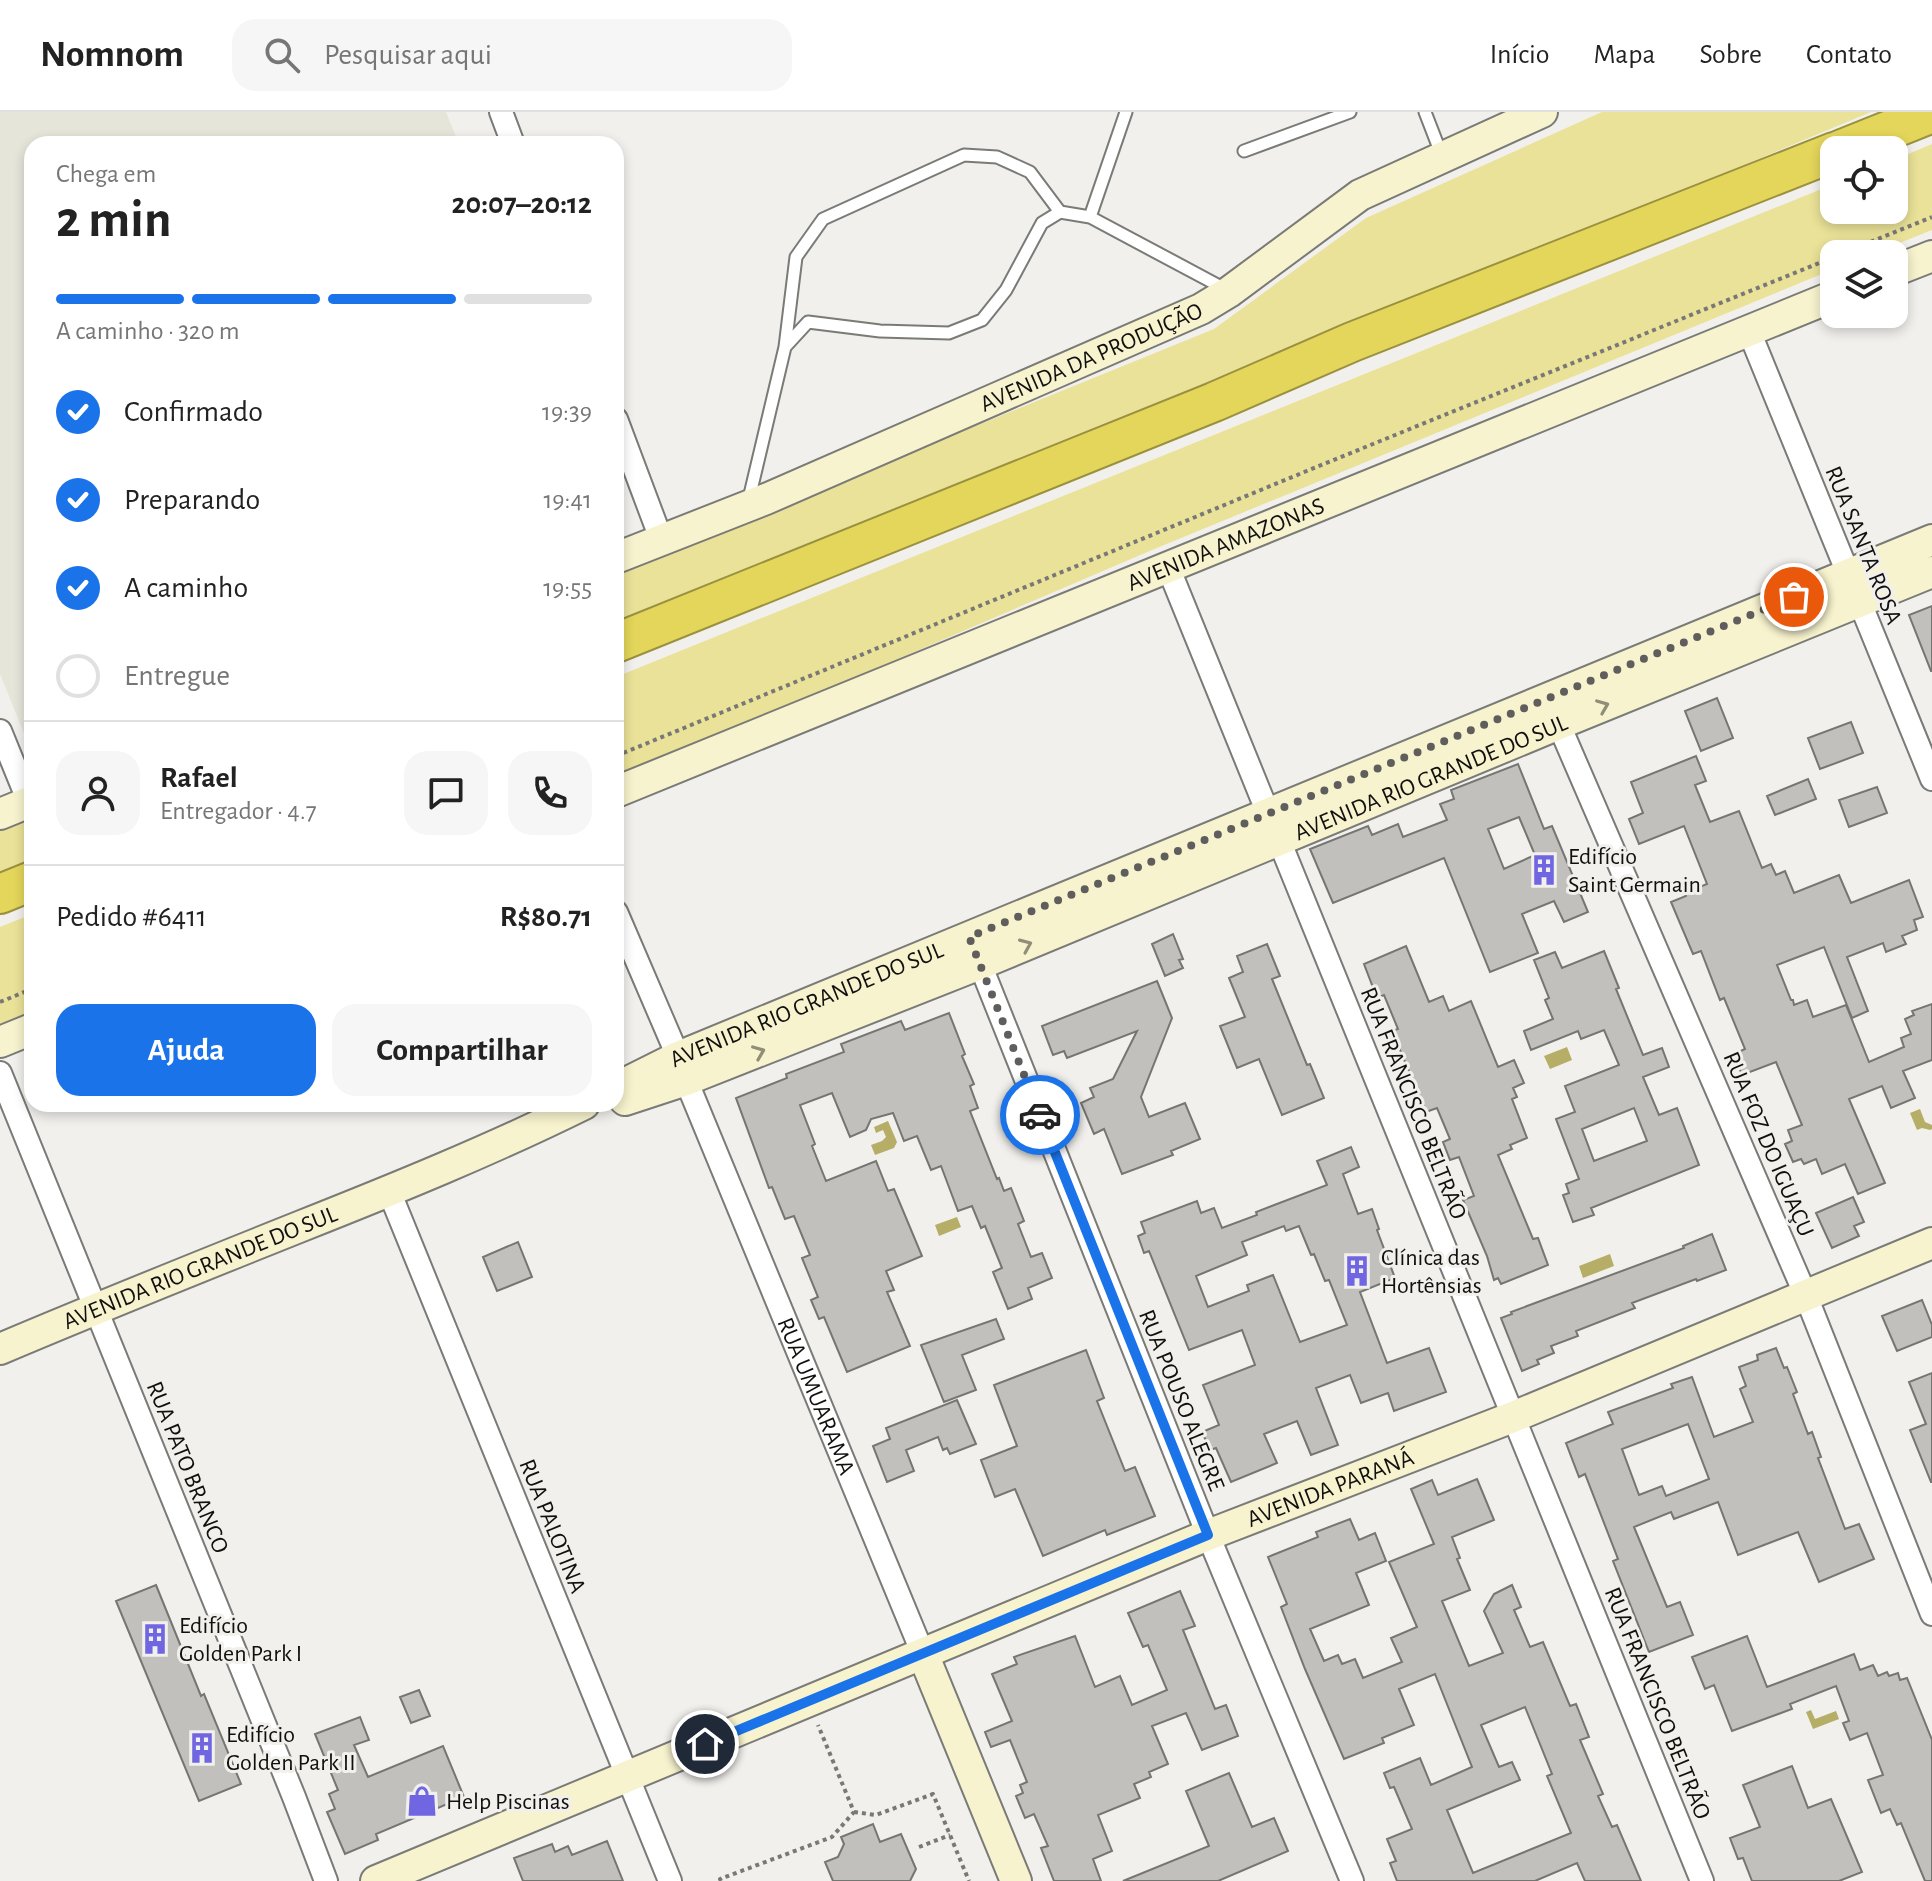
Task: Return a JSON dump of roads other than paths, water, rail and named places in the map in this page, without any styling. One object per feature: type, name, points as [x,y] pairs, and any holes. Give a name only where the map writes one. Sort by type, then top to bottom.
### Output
[{"type":"highway","points":[[1875,136],[1932,113]]},
{"type":"highway","points":[[624,640],[1214,402],[1352,342],[1820,158]]},
{"type":"highway","points":[[0,894],[24,884]]},
{"type":"street","points":[[501,112],[510,136]]},
{"type":"street","name":"AVENIDA DA PRODUÇÃO","points":[[624,555],[748,506],[1201,309],[1229,292],[1360,195],[1542,112]]},
{"type":"street","points":[[1908,265],[1932,256]]},
{"type":"street","name":"AVENIDA AMAZONAS","points":[[624,789],[1820,302]]},
{"type":"street","name":"RUA SANTA ROSA","points":[[1749,331],[1932,779]]},
{"type":"street","points":[[624,440],[661,539]]},
{"type":"street","name":"AVENIDA RIO GRANDE DO SUL","points":[[624,1098],[682,1069],[1854,588],[1932,540]]},
{"type":"street","name":"RUA FRANCISCO BELTRÃO","points":[[1168,567],[1702,1881]]},
{"type":"street","name":"AVENIDA RIO GRANDE DO SUL","points":[[1854,588],[1932,572]]},
{"type":"street","name":"RUA FOZ DO IGUAÇU","points":[[1553,711],[1806,1296],[1932,1614]]},
{"type":"street","points":[[0,731],[24,786]]},
{"type":"street","points":[[0,814],[24,805]]},
{"type":"street","name":"RUA UMUARAMA","points":[[624,931],[1016,1881]]},
{"type":"street","name":"RUA POUSO ALEGRE","points":[[974,951],[1208,1535],[1352,1881]]},
{"type":"street","points":[[0,1042],[24,1032]]},
{"type":"street","name":"AVENIDA RIO GRANDE DO SUL","points":[[624,1086],[682,1069]]},
{"type":"street","name":"RUA PATO BRANCO","points":[[0,1073],[326,1881]]},
{"type":"street","name":"AVENIDA RIO GRANDE DO SUL","points":[[0,1349],[389,1191],[568,1112]]},
{"type":"street","name":"AVENIDA RIO GRANDE DO SUL","points":[[534,1129],[586,1112]]},
{"type":"street","name":"RUA PALOTINA","points":[[389,1191],[670,1881]]},
{"type":"street","name":"AVENIDA PARANÁ","points":[[376,1881],[1208,1535],[1513,1417],[1932,1243]]},
{"type":"lane","points":[[1090,217],[1126,112]]},
{"type":"lane","points":[[1244,151],[1350,112]]},
{"type":"lane","points":[[1425,112],[1442,157]]},
{"type":"lane","points":[[748,506],[785,347],[796,257],[823,219],[964,155],[997,157],[1030,172],[1060,212]]},
{"type":"lane","points":[[785,347],[808,322],[880,331],[949,333],[982,320],[1006,290],[1042,223],[1060,212],[1090,217],[1229,292]]},
{"type":"place","name":"Edifício Saint Germain","points":[[1544,870]]},
{"type":"place","name":"Clínica das Hortênsias","points":[[1357,1271]]},
{"type":"place","name":"Edifício Golden Park I","points":[[155,1639]]},
{"type":"place","name":"Edifício Golden Park II","points":[[202,1748]]},
{"type":"place","name":"Help Piscinas","points":[[422,1801]]}]
